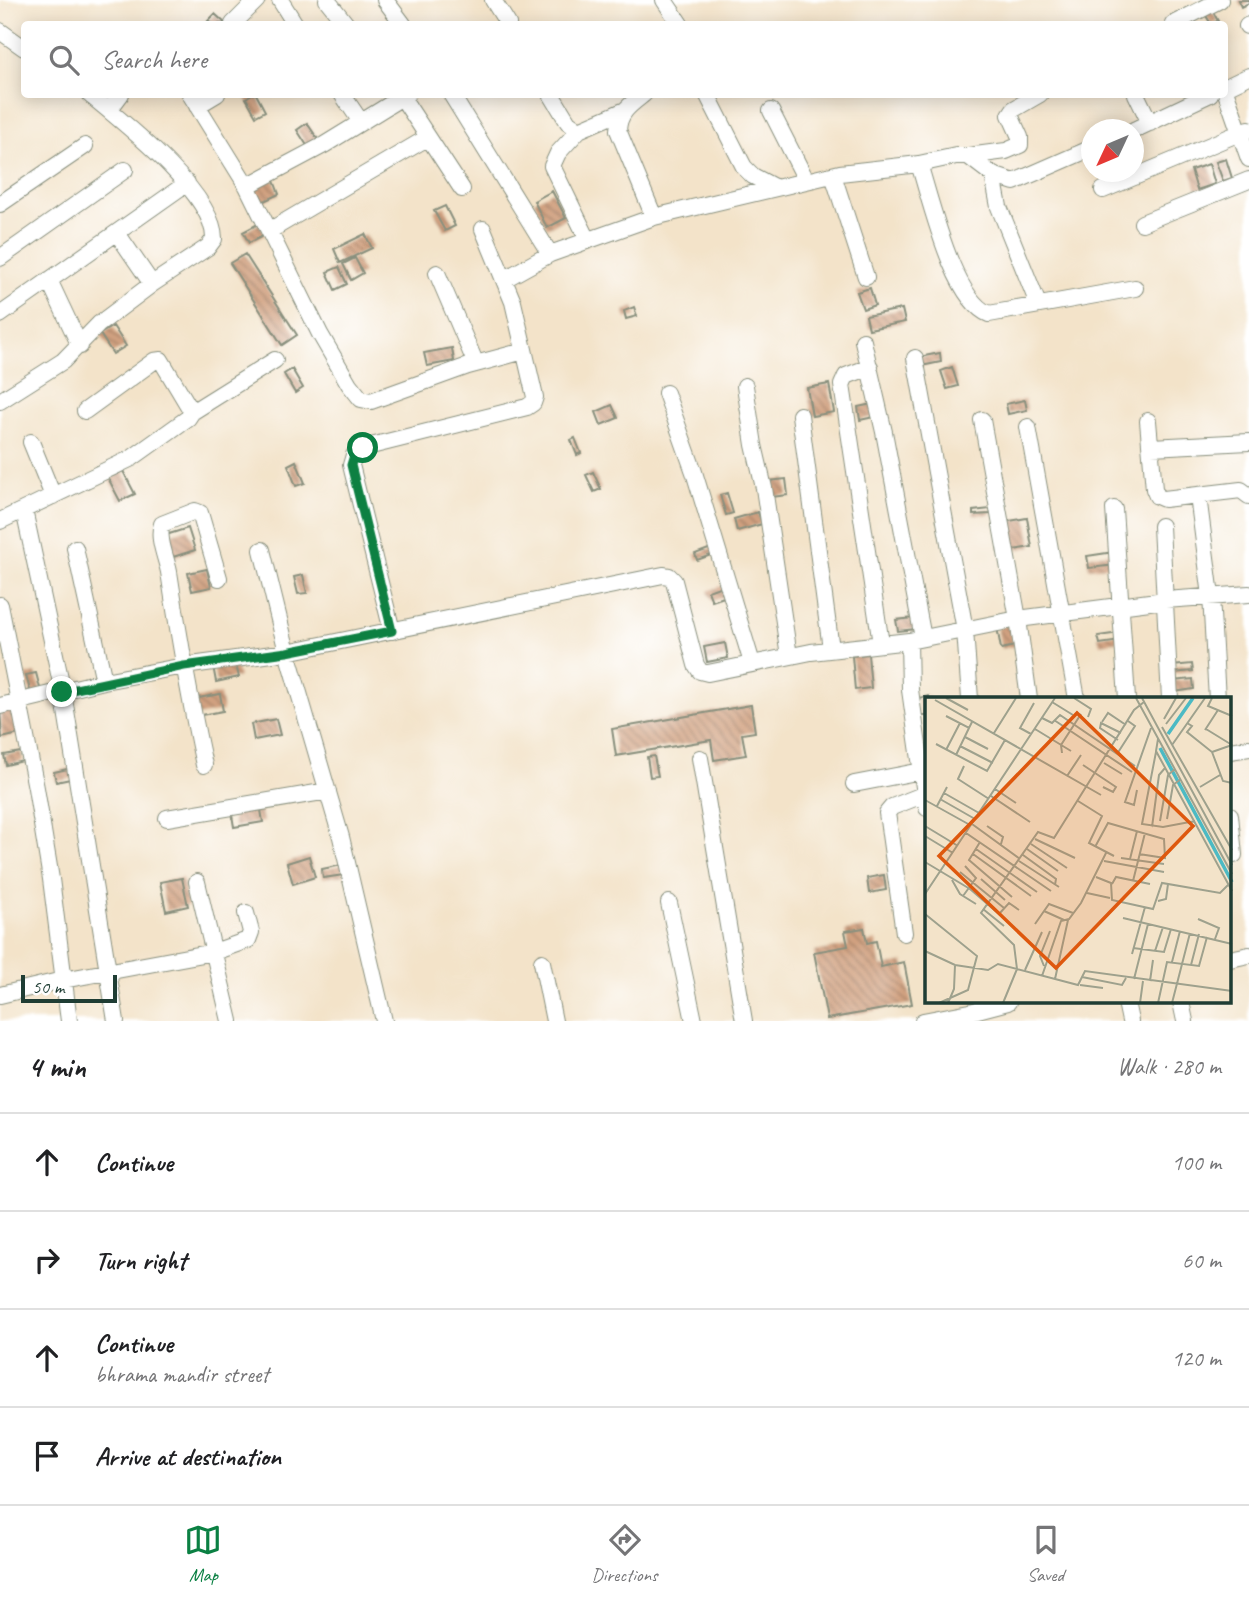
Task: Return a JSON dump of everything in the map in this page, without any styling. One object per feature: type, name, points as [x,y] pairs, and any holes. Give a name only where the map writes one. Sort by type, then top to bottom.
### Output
[{"type":"street","points":[[236,21],[257,0]]},
{"type":"street","points":[[280,0],[293,21]]},
{"type":"street","points":[[327,0],[344,21]]},
{"type":"street","points":[[386,0],[401,21]]},
{"type":"street","points":[[493,0],[506,21]]},
{"type":"street","points":[[664,0],[678,21]]},
{"type":"street","points":[[1198,19],[1220,0]]},
{"type":"street","points":[[0,32],[21,46]]},
{"type":"street","points":[[1228,86],[1249,76]]},
{"type":"street","points":[[1228,94],[1245,131],[1249,159]]},
{"type":"street","points":[[0,401],[63,361],[99,324],[208,247],[214,239],[211,225],[187,183],[136,132],[94,98]]},
{"type":"street","points":[[108,110],[118,98]]},
{"type":"street","points":[[345,98],[361,122]]},
{"type":"street","points":[[247,186],[398,98]]},
{"type":"street","points":[[405,98],[462,189]]},
{"type":"street","points":[[453,98],[550,254]]},
{"type":"street","points":[[553,98],[568,122],[579,130]]},
{"type":"street","points":[[588,240],[551,166],[558,153],[579,130],[623,111],[639,98]]},
{"type":"street","points":[[709,98],[744,167],[753,176],[774,187]]},
{"type":"street","points":[[505,279],[550,254],[654,217],[806,180],[956,156],[1006,151],[1020,145],[1020,137],[1010,115],[1014,109],[1033,98]]},
{"type":"street","points":[[1138,98],[1150,123]]},
{"type":"street","points":[[1144,125],[1202,98]]},
{"type":"street","points":[[193,100],[247,186],[320,334],[361,400],[371,401],[476,364],[524,351]]},
{"type":"street","points":[[623,111],[618,119],[622,144],[654,217]]},
{"type":"street","points":[[771,111],[806,180]]},
{"type":"street","points":[[1103,190],[1245,131]]},
{"type":"street","points":[[269,231],[428,138]]},
{"type":"street","points":[[0,204],[85,146]]},
{"type":"street","points":[[968,156],[993,175],[1014,182],[1081,152]]},
{"type":"street","points":[[919,164],[955,273],[976,307],[989,314],[1135,288]]},
{"type":"street","points":[[0,258],[125,170]]},
{"type":"street","points":[[833,175],[866,277]]},
{"type":"street","points":[[993,175],[999,207],[1038,304]]},
{"type":"street","points":[[1142,223],[1249,180]]},
{"type":"street","points":[[0,315],[187,183]]},
{"type":"street","points":[[392,631],[351,465],[354,455],[363,448],[527,407],[533,403],[535,397],[505,279],[483,229]]},
{"type":"street","points":[[117,233],[152,284]]},
{"type":"street","points":[[437,273],[476,364]]},
{"type":"street","points":[[49,280],[80,345]]},
{"type":"street","points":[[855,784],[924,770],[911,690],[916,639],[870,367],[863,341]]},
{"type":"street","points":[[915,358],[965,630],[970,697]]},
{"type":"street","points":[[85,411],[154,361],[161,360],[192,412]]},
{"type":"street","points":[[0,522],[132,457],[188,418],[192,412],[275,360]]},
{"type":"street","points":[[870,367],[846,376],[842,386],[881,644]]},
{"type":"street","points":[[745,386],[764,488],[789,656]]},
{"type":"street","points":[[666,393],[694,472],[752,663]]},
{"type":"street","points":[[800,415],[831,649]]},
{"type":"street","points":[[982,420],[1018,619],[1029,697]]},
{"type":"street","points":[[1149,421],[1154,489],[1157,496],[1164,499],[1241,490],[1249,496]]},
{"type":"street","points":[[1028,427],[1077,697]]},
{"type":"street","points":[[30,442],[53,496]]},
{"type":"street","points":[[1151,447],[1249,442]]},
{"type":"street","points":[[1198,496],[1211,596],[1217,697]]},
{"type":"street","points":[[1114,509],[1127,697]]},
{"type":"street","points":[[24,510],[62,692],[116,1021]]},
{"type":"street","points":[[204,765],[160,530],[162,524],[195,511],[200,513],[219,578]]},
{"type":"street","points":[[1161,526],[1170,697]]},
{"type":"street","points":[[75,548],[104,681]]},
{"type":"street","points":[[262,551],[287,652],[328,791],[384,1021]]},
{"type":"street","points":[[0,706],[104,681],[184,666],[287,652],[663,575],[674,581],[695,665],[708,673],[789,656],[916,639],[1018,619],[1165,600],[1249,594]]},
{"type":"street","points":[[0,605],[5,660],[18,702],[36,788],[69,1021]]},
{"type":"street","points":[[699,758],[744,1021]]},
{"type":"street","points":[[167,818],[328,791]]},
{"type":"street","points":[[904,933],[887,813],[892,807],[925,801]]},
{"type":"street","points":[[1232,835],[1234,855]]},
{"type":"street","points":[[197,882],[230,1021]]},
{"type":"street","points":[[669,903],[694,1021]]},
{"type":"street","points":[[0,995],[63,980],[214,952],[247,940],[251,932],[246,913]]},
{"type":"street","points":[[542,962],[554,1021]]},
{"type":"street","points":[[926,1021],[999,1004]]},
{"type":"building","points":[[1238,0],[1249,0],[1249,3],[1241,7]]},
{"type":"building","points":[[1212,10],[1218,21],[1209,21],[1205,14]]},
{"type":"building","points":[[215,14],[223,21],[208,21]]},
{"type":"building","points":[[246,98],[258,98],[265,111],[256,116]]},
{"type":"building","points":[[307,123],[319,141],[308,147],[297,130]]},
{"type":"building","points":[[1226,159],[1232,178],[1223,181],[1216,162]]},
{"type":"building","points":[[1209,164],[1215,184],[1197,190],[1191,170]]},
{"type":"building","points":[[273,178],[279,194],[260,203],[253,187]]},
{"type":"building","points":[[552,191],[566,218],[547,228],[534,201]]},
{"type":"building","points":[[445,206],[455,226],[445,231],[434,211]]},
{"type":"building","points":[[260,223],[265,235],[249,243],[243,232]]},
{"type":"building","points":[[365,234],[372,248],[340,263],[334,249]]},
{"type":"building","points":[[245,254],[297,335],[282,345],[230,263]]},
{"type":"building","points":[[355,258],[363,273],[351,280],[343,264]]},
{"type":"building","points":[[339,267],[347,284],[335,290],[327,272]]},
{"type":"building","points":[[870,288],[875,305],[863,309],[857,292]]},
{"type":"building","points":[[634,307],[637,316],[626,319],[624,311]]},
{"type":"building","points":[[902,309],[905,322],[869,329],[866,316]]},
{"type":"building","points":[[113,326],[126,346],[113,354],[100,334]]},
{"type":"building","points":[[452,348],[454,361],[427,366],[424,353]]},
{"type":"building","points":[[940,353],[941,362],[921,366],[919,357]]},
{"type":"building","points":[[952,367],[958,386],[947,389],[941,371]]},
{"type":"building","points":[[292,369],[303,388],[295,393],[284,374]]},
{"type":"building","points":[[829,384],[834,412],[812,416],[807,388]]},
{"type":"building","points":[[1025,400],[1027,410],[1008,414],[1006,404]]},
{"type":"building","points":[[872,404],[874,417],[860,420],[858,407]]},
{"type":"building","points":[[612,405],[618,418],[601,425],[596,412]]},
{"type":"building","points":[[575,438],[581,453],[577,455],[571,440]]},
{"type":"building","points":[[296,461],[305,483],[296,486],[288,465]]},
{"type":"building","points":[[123,471],[135,494],[120,501],[108,478]]},
{"type":"building","points":[[593,472],[601,489],[594,492],[586,475]]},
{"type":"building","points":[[786,479],[788,495],[771,497],[769,481]]},
{"type":"building","points":[[727,493],[733,513],[726,515],[720,495]]},
{"type":"building","points":[[990,509],[991,514],[973,515],[973,511]]},
{"type":"building","points":[[758,512],[762,524],[737,531],[734,519]]},
{"type":"building","points":[[1027,518],[1032,547],[1007,551],[1003,522]]},
{"type":"building","points":[[188,528],[195,550],[173,557],[166,535]]},
{"type":"building","points":[[714,547],[717,553],[697,560],[695,554]]},
{"type":"building","points":[[1114,552],[1116,565],[1089,568],[1087,556]]},
{"type":"building","points":[[207,569],[211,587],[192,591],[188,573]]},
{"type":"building","points":[[303,575],[307,593],[298,594],[294,577]]},
{"type":"building","points":[[727,584],[730,595],[712,601],[708,591]]},
{"type":"building","points":[[914,618],[916,629],[898,631],[896,620]]},
{"type":"building","points":[[1011,625],[1015,646],[1001,649],[997,627]]},
{"type":"building","points":[[1120,633],[1121,641],[1100,644],[1098,636]]},
{"type":"building","points":[[725,643],[728,658],[707,662],[704,647]]},
{"type":"building","points":[[868,654],[871,688],[855,690],[852,656]]},
{"type":"building","points":[[235,661],[239,677],[216,682],[213,666]]},
{"type":"building","points":[[1192,664],[1193,671],[1173,673],[1172,666]]},
{"type":"building","points":[[36,673],[41,692],[31,694],[26,675]]},
{"type":"building","points":[[1193,679],[1194,689],[1174,692],[1172,681]]},
{"type":"building","points":[[220,694],[223,711],[196,716],[193,699]]},
{"type":"building","points":[[929,696],[925,697],[925,716],[921,716],[918,698]]},
{"type":"building","points":[[751,705],[755,732],[742,734],[746,755],[714,760],[711,740],[616,756],[612,729]]},
{"type":"building","points":[[13,707],[19,734],[2,738],[0,710]]},
{"type":"building","points":[[276,719],[280,735],[254,740],[251,724]]},
{"type":"building","points":[[21,752],[23,761],[6,765],[4,755]]},
{"type":"building","points":[[654,756],[658,776],[650,777],[647,757]]},
{"type":"building","points":[[72,768],[75,778],[56,782],[54,772]]},
{"type":"building","points":[[260,804],[263,822],[234,827],[231,809]]},
{"type":"building","points":[[309,856],[315,877],[293,884],[287,863]]},
{"type":"building","points":[[342,865],[344,875],[323,878],[322,869]]},
{"type":"building","points":[[884,875],[886,890],[869,893],[867,878]]},
{"type":"building","points":[[182,878],[188,906],[166,911],[160,882]]},
{"type":"building","points":[[864,928],[867,943],[876,941],[881,967],[904,962],[912,1004],[827,1019],[814,952],[848,946],[845,931]]},
{"type":"route","points":[[62,692],[184,666],[287,652],[392,631],[351,465],[354,455],[363,448]]}]
